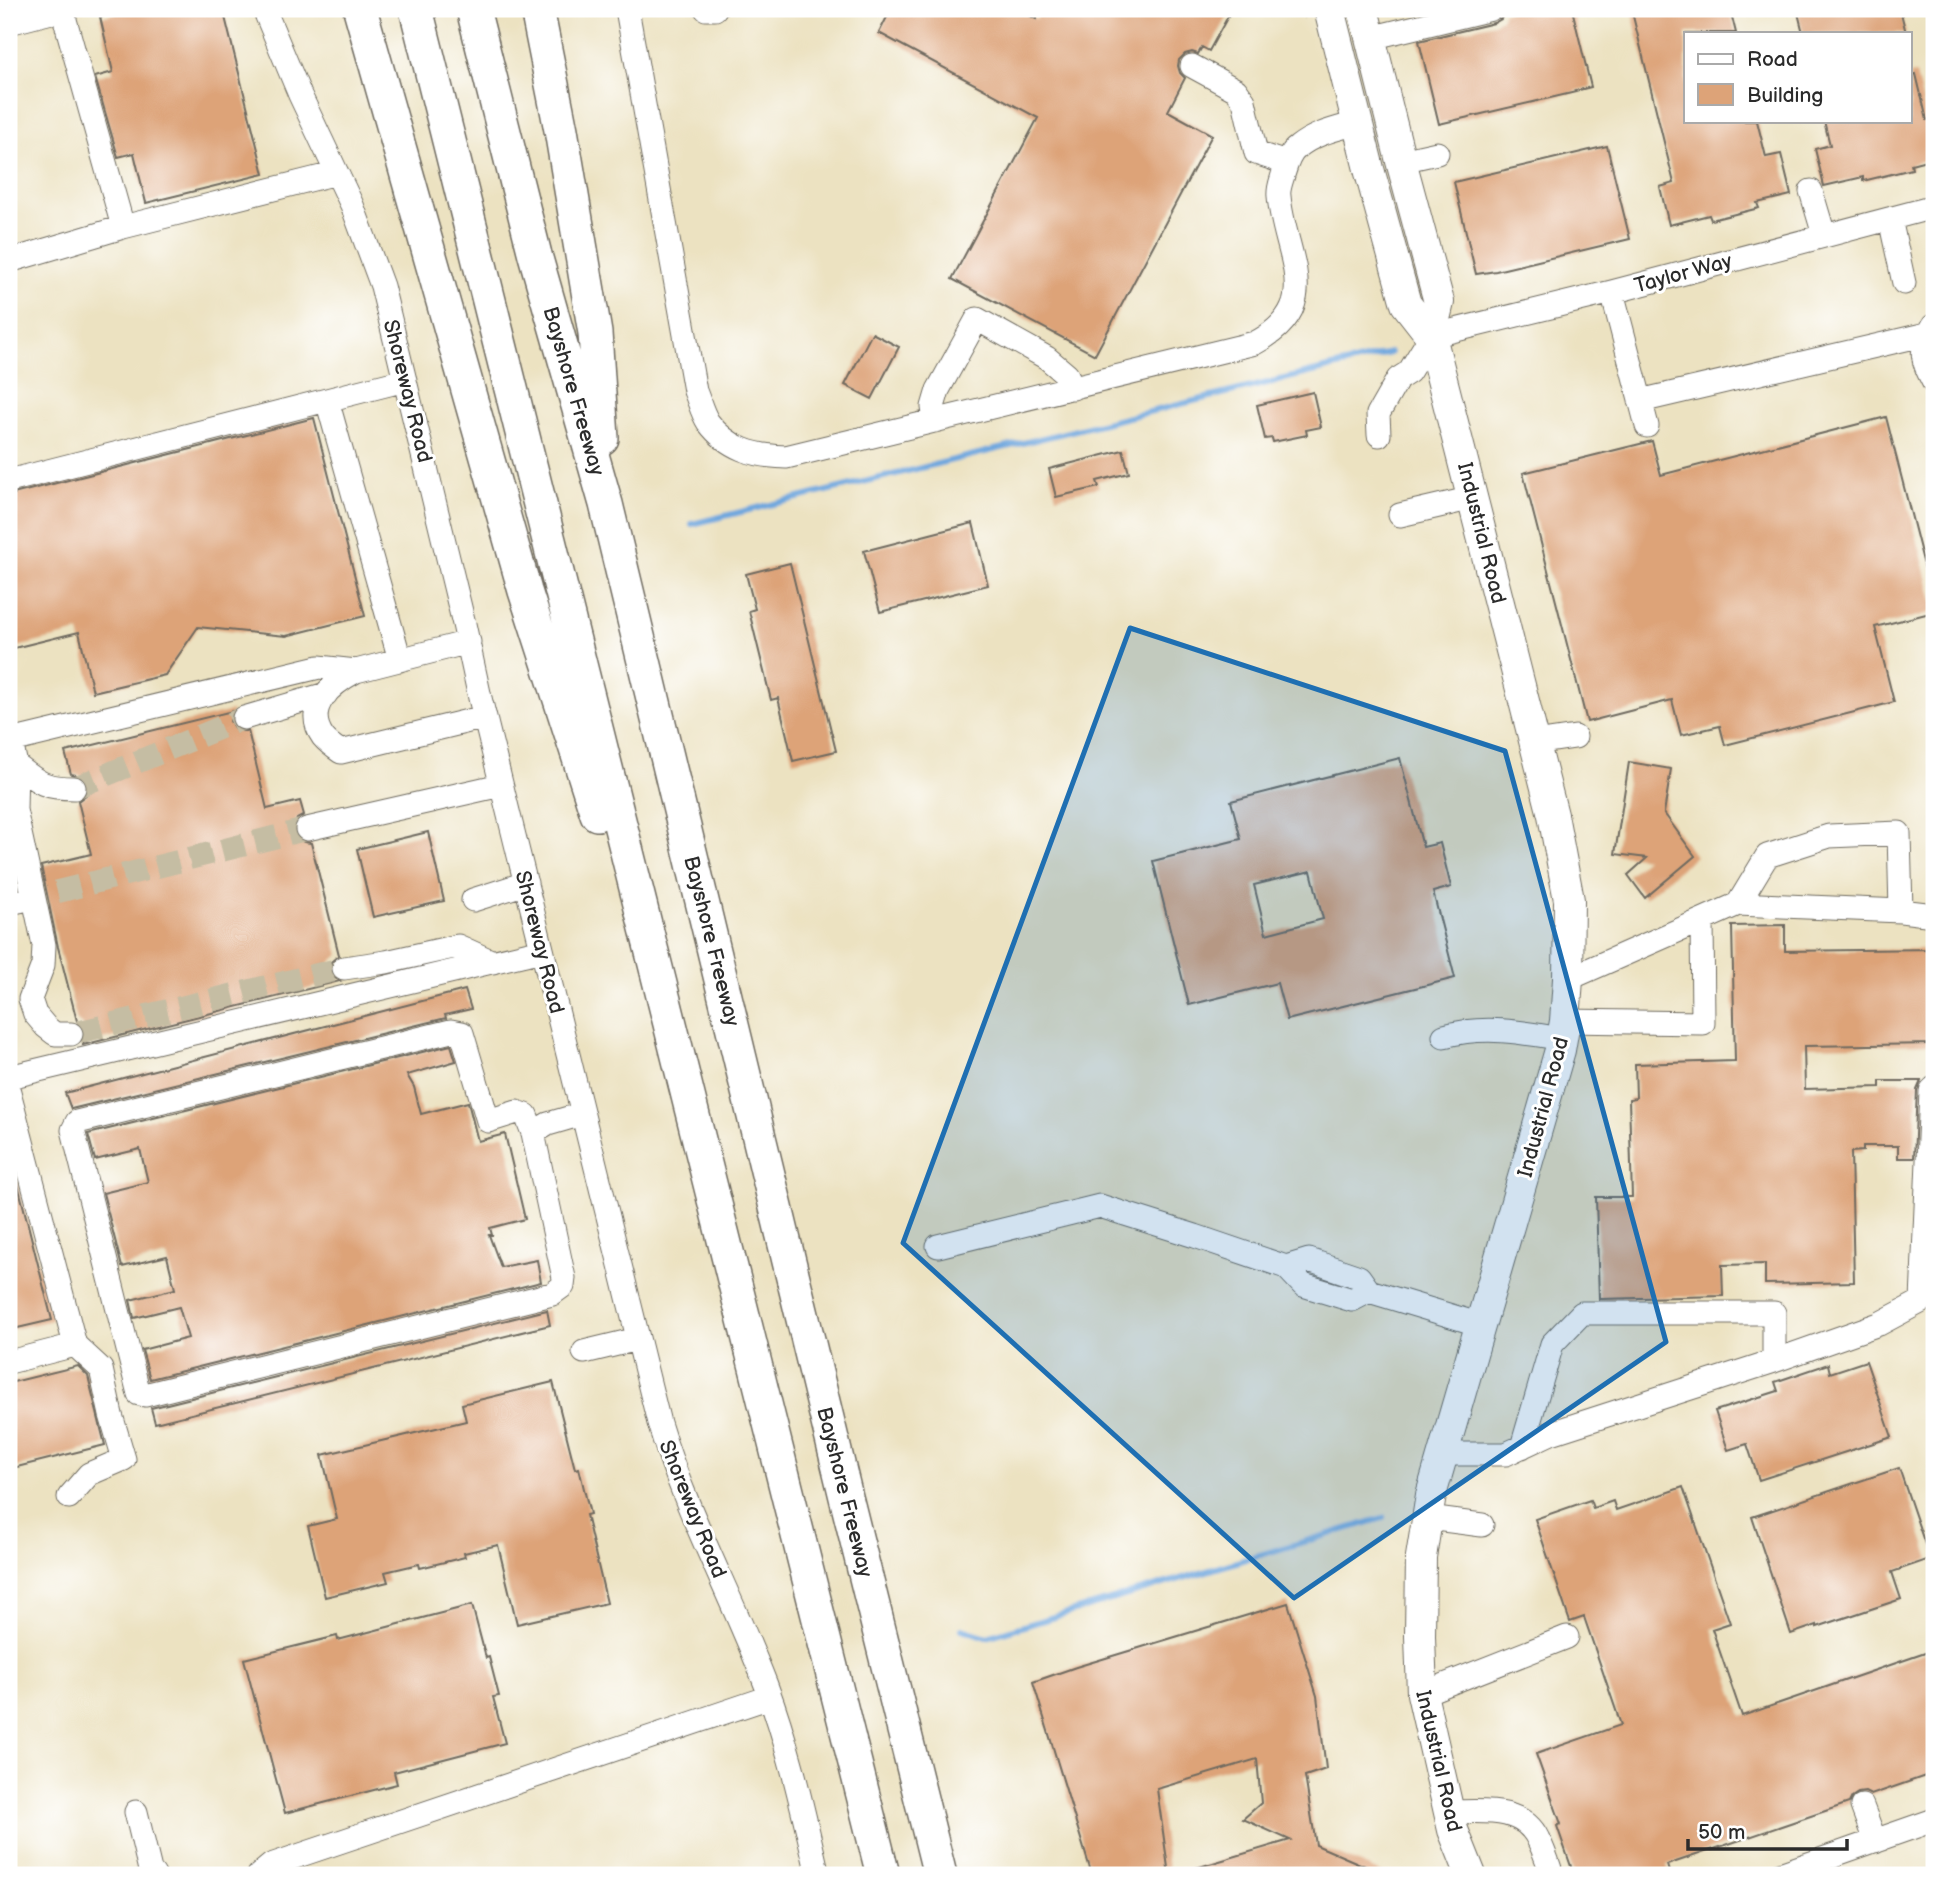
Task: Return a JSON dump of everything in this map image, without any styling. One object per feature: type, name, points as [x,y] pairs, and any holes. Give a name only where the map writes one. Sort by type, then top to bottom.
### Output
[{"type":"highway","points":[[360,9],[525,592],[679,1059]]},
{"type":"highway","points":[[416,9],[883,1875]]},
{"type":"highway","name":"Bayshore Freeway","points":[[473,9],[535,255],[606,504],[940,1875]]},
{"type":"highway","points":[[537,9],[561,130],[595,334],[606,504]]},
{"type":"highway","points":[[910,1753],[953,1875]]},
{"type":"main road","name":"Industrial Road","points":[[1363,9],[1439,302],[1431,336]]},
{"type":"main road","name":"Industrial Road","points":[[1318,14],[1357,122],[1406,304],[1431,336],[1553,814],[1569,900],[1569,979],[1564,1030],[1533,1147],[1431,1495],[1422,1558],[1422,1694],[1453,1830],[1471,1875]]},
{"type":"street","points":[[9,23],[63,9],[123,227]]},
{"type":"street","name":"Shoreway Road","points":[[264,9],[300,95],[356,215],[382,286],[501,785],[659,1423],[671,1465],[770,1697],[788,1750],[818,1875]]},
{"type":"street","points":[[627,9],[695,391],[708,421],[731,445],[762,457],[786,457],[1073,388],[1255,343],[1272,334],[1285,322],[1296,300],[1297,277],[1278,194],[1286,163],[1296,148],[1319,134],[1357,122]]},
{"type":"street","points":[[706,9],[715,9]]},
{"type":"street","points":[[1370,38],[1491,9]]},
{"type":"street","points":[[1192,66],[1236,90],[1244,101],[1256,153],[1286,163]]},
{"type":"street","points":[[1401,161],[1437,153]]},
{"type":"street","points":[[9,261],[123,227],[337,173]]},
{"type":"street","points":[[1811,191],[1824,235]]},
{"type":"street","name":"Taylor Way","points":[[1431,336],[1612,292],[1824,235],[1933,212]]},
{"type":"street","points":[[1890,219],[1904,283]]},
{"type":"street","points":[[1612,292],[1647,426]]},
{"type":"street","points":[[935,421],[933,407],[938,390],[977,319],[1047,358],[1067,375],[1073,388]]},
{"type":"street","points":[[1640,401],[1931,329]]},
{"type":"street","points":[[1931,329],[1922,354],[1934,383]]},
{"type":"street","points":[[1379,435],[1378,414],[1398,379],[1409,372],[1431,336]]},
{"type":"street","points":[[9,481],[405,380]]},
{"type":"street","points":[[327,400],[400,660]]},
{"type":"street","points":[[1400,515],[1473,498]]},
{"type":"street","points":[[468,642],[356,671],[337,681],[317,705],[316,718],[325,740],[341,752],[485,717]]},
{"type":"street","points":[[9,1076],[75,1033],[55,1034],[35,1014],[30,999],[43,965],[44,945],[15,810],[10,737],[319,667],[356,671]]},
{"type":"street","points":[[244,718],[326,694]]},
{"type":"street","points":[[1535,743],[1576,737]]},
{"type":"street","points":[[13,768],[39,783],[55,788],[74,788]]},
{"type":"street","points":[[307,829],[501,785]]},
{"type":"street","points":[[1738,904],[1767,856],[1829,836],[1899,833],[1901,911]]},
{"type":"street","points":[[473,900],[526,883]]},
{"type":"street","points":[[1569,979],[1738,904],[1901,911],[1934,915]]},
{"type":"street","points":[[1444,1036],[1459,1032],[1503,1029],[1564,1030],[1703,1023],[1702,920]]},
{"type":"street","points":[[344,968],[386,962],[457,946],[494,962]]},
{"type":"street","points":[[9,1076],[542,950]]},
{"type":"street","points":[[451,1031],[462,1033],[488,1121],[517,1112],[526,1115],[533,1133],[564,1278],[562,1286],[552,1294],[145,1395],[139,1394],[73,1130],[77,1122],[451,1031]]},
{"type":"street","points":[[1443,1454],[1506,1454],[1551,1433],[1879,1324],[1922,1301],[1931,1091],[1934,1088]]},
{"type":"street","points":[[9,1092],[75,1345],[102,1369],[111,1415],[124,1459],[89,1474],[69,1497]]},
{"type":"street","points":[[533,1133],[548,1124],[583,1114]]},
{"type":"street","points":[[938,1246],[1100,1206],[1286,1268],[1303,1285],[1352,1300],[1369,1291],[1481,1325]]},
{"type":"street","points":[[1522,1447],[1552,1344],[1582,1313],[1774,1313],[1774,1361]]},
{"type":"street","points":[[584,1352],[638,1339]]},
{"type":"street","points":[[9,1362],[75,1345]]},
{"type":"street","points":[[1428,1518],[1482,1525]]},
{"type":"street","points":[[1422,1694],[1567,1637]]},
{"type":"street","points":[[259,1875],[271,1865],[770,1697]]},
{"type":"street","points":[[1862,1805],[1875,1841]]},
{"type":"street","points":[[136,1812],[150,1871],[154,1875]]},
{"type":"street","points":[[1449,1812],[1499,1812],[1513,1815],[1537,1836],[1552,1875]]},
{"type":"street","points":[[1777,1875],[1934,1820]]},
{"type":"path","points":[[1287,9],[1318,14]]},
{"type":"highlighted area","points":[[1130,628],[1505,751],[1666,1342],[1294,1598],[903,1243]]},
{"type":"building","points":[[133,9],[223,9],[264,174],[146,203],[134,153],[118,157],[95,77],[113,72],[100,17]]},
{"type":"building","points":[[891,9],[1018,9],[1036,19],[1041,9],[1232,9],[1209,51],[1202,47],[1198,54],[1185,54],[1179,60],[1180,73],[1185,78],[1168,111],[1212,135],[1095,355],[952,279],[1038,118],[879,33]]},
{"type":"building","points":[[1520,9],[1572,9],[1591,87],[1439,124],[1419,41],[1494,23],[1501,19],[1504,12]]},
{"type":"building","points":[[1643,9],[1730,9],[1736,32],[1684,32],[1684,122],[1757,122],[1766,157],[1781,154],[1791,195],[1757,203],[1759,208],[1711,220],[1709,215],[1669,225],[1660,187],[1674,183],[1632,12]]},
{"type":"building","points":[[1797,9],[1900,9],[1906,32],[1803,32]]},
{"type":"building","points":[[1916,74],[1927,120],[1934,118],[1934,158],[1911,164],[1912,169],[1863,181],[1863,177],[1824,186],[1815,149],[1830,145],[1824,122],[1912,122],[1912,75]]},
{"type":"building","points":[[1607,146],[1630,239],[1476,274],[1454,182]]},
{"type":"building","points":[[872,333],[899,347],[872,399],[845,385]]},
{"type":"building","points":[[1313,392],[1321,427],[1306,430],[1307,435],[1273,442],[1272,438],[1265,439],[1257,405]]},
{"type":"building","points":[[1886,417],[1934,604],[1934,612],[1875,627],[1894,702],[1725,745],[1720,726],[1681,735],[1672,700],[1587,722],[1523,473],[1652,441],[1661,475]]},
{"type":"building","points":[[314,418],[365,616],[286,636],[198,627],[165,675],[93,692],[79,632],[14,648],[9,628],[9,495]]},
{"type":"building","points":[[1123,450],[1129,473],[1097,481],[1099,487],[1056,497],[1049,469]]},
{"type":"building","points":[[973,523],[988,585],[880,612],[864,551]]},
{"type":"building","points":[[790,563],[836,751],[793,761],[778,698],[771,700],[749,611],[755,609],[746,574]]},
{"type":"building","points":[[232,711],[230,721],[234,728],[248,731],[267,809],[300,801],[304,815],[297,819],[293,831],[297,839],[311,843],[339,955],[331,962],[330,971],[333,977],[340,981],[83,1045],[85,1033],[83,1026],[77,1021],[41,866],[91,854],[78,801],[86,795],[87,782],[81,776],[71,774],[65,752]]},
{"type":"building","points":[[1400,758],[1423,847],[1440,843],[1451,887],[1433,892],[1455,978],[1287,1020],[1277,983],[1189,1005],[1153,861],[1241,839],[1231,801]],"holes":[[[1311,871],[1323,919],[1266,934],[1254,885]]]},
{"type":"building","points":[[1629,762],[1671,769],[1664,813],[1695,856],[1645,898],[1628,875],[1647,858],[1615,854]]},
{"type":"building","points":[[428,832],[444,901],[373,917],[357,849]]},
{"type":"building","points":[[1785,925],[1785,951],[1934,949],[1934,1044],[1804,1046],[1805,1089],[1880,1087],[1880,1081],[1921,1081],[1917,1090],[1914,1158],[1898,1158],[1898,1146],[1863,1146],[1863,1151],[1851,1152],[1854,1282],[1765,1284],[1765,1264],[1722,1265],[1723,1296],[1599,1299],[1596,1197],[1632,1197],[1629,1099],[1636,1098],[1635,1064],[1735,1061],[1732,926]]},
{"type":"building","points":[[465,990],[471,1009],[445,1015],[446,1018],[71,1109],[65,1093]]},
{"type":"building","points":[[451,1045],[456,1061],[407,1075],[414,1087],[421,1114],[468,1102],[478,1141],[505,1134],[525,1219],[490,1228],[492,1235],[489,1235],[501,1267],[537,1260],[541,1282],[150,1379],[142,1350],[188,1338],[179,1307],[134,1318],[130,1300],[175,1289],[167,1256],[122,1267],[103,1193],[148,1182],[140,1149],[95,1160],[88,1134]]},
{"type":"building","points":[[15,1173],[52,1320],[9,1330],[9,1174]]},
{"type":"building","points":[[547,1310],[550,1325],[155,1423],[151,1408]]},
{"type":"building","points":[[1866,1361],[1892,1437],[1759,1480],[1747,1444],[1728,1450],[1715,1411],[1778,1391],[1775,1382],[1828,1364],[1830,1373]]},
{"type":"building","points":[[78,1366],[88,1376],[105,1445],[9,1469],[9,1383]]},
{"type":"building","points":[[553,1382],[575,1469],[579,1468],[590,1514],[586,1515],[607,1603],[517,1624],[498,1545],[464,1553],[465,1557],[420,1568],[419,1564],[385,1572],[388,1582],[325,1597],[308,1526],[337,1519],[322,1455],[466,1421],[462,1404]]},
{"type":"building","points":[[1899,1468],[1930,1559],[1892,1572],[1901,1599],[1791,1634],[1752,1517]]},
{"type":"building","points":[[1683,1487],[1730,1623],[1712,1629],[1742,1716],[1934,1650],[1934,1773],[1871,1795],[1858,1793],[1849,1803],[1667,1865],[1670,1875],[1574,1875],[1557,1826],[1561,1824],[1536,1754],[1621,1725],[1584,1617],[1570,1622],[1535,1519],[1590,1500],[1593,1508],[1613,1501],[1616,1510]]},
{"type":"building","points":[[1288,1603],[1317,1696],[1326,1769],[1305,1776],[1316,1845],[1386,1875],[1187,1875],[1186,1871],[1290,1840],[1243,1819],[1261,1803],[1257,1759],[1157,1789],[1169,1875],[1092,1875],[1033,1682]]},
{"type":"building","points":[[472,1605],[499,1696],[493,1697],[505,1743],[394,1772],[397,1784],[285,1813],[244,1659],[337,1636],[338,1640]]},
{"type":"waterway","points":[[692,524],[1390,353]]},
{"type":"waterway","points":[[962,1629],[987,1637],[1383,1518]]},
{"type":"tunnel","points":[[74,788],[244,718]]},
{"type":"tunnel","points":[[24,900],[307,829]]},
{"type":"tunnel","points":[[79,1032],[344,968]]}]
